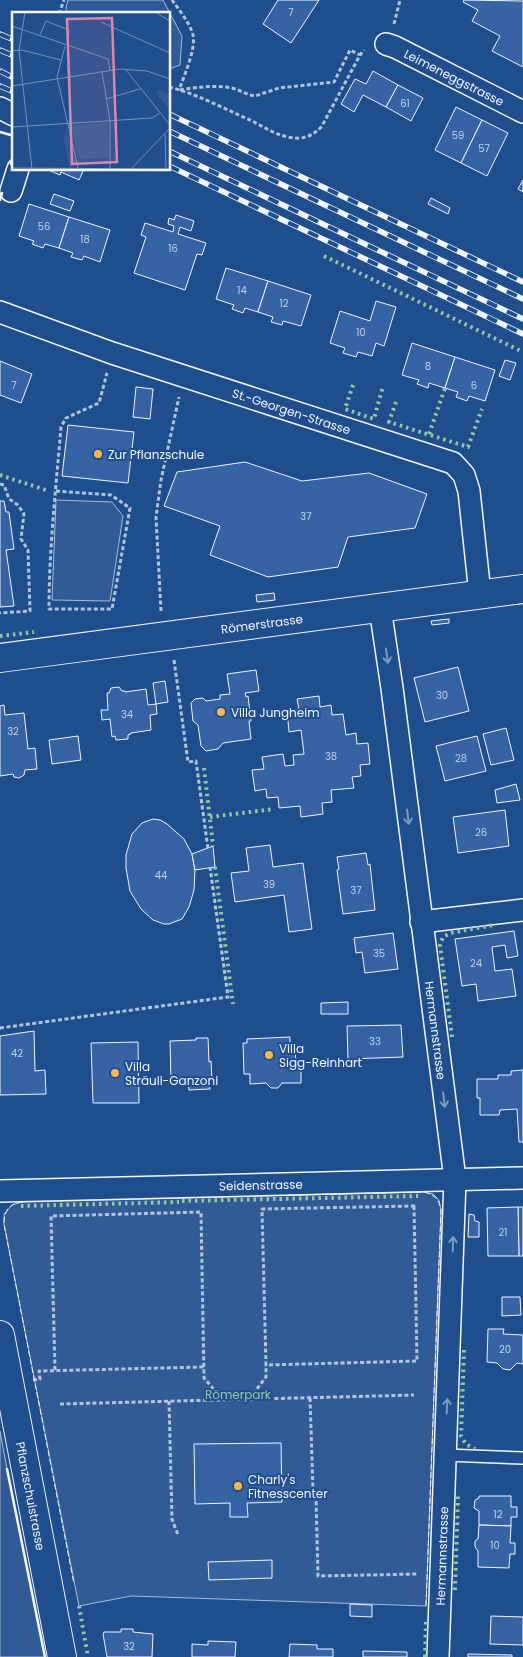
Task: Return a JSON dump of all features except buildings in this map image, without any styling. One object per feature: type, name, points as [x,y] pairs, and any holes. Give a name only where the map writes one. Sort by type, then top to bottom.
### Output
[{"type":"main road","name":"Römerstrasse","points":[[0,658],[523,589]]},
{"type":"main road","name":"Pflanzschulstrasse","points":[[0,1335],[62,1657]]},
{"type":"street","name":"Leimeneggstrasse","points":[[386,44],[523,112]]},
{"type":"street","points":[[0,108],[12,114]]},
{"type":"street","points":[[11,191],[18,170]]},
{"type":"street","name":"St.-Georgen-Strasse","points":[[0,312],[112,353],[453,463],[464,475],[469,491],[480,594]]},
{"type":"street","name":"Hermannstrasse","points":[[380,608],[455,1180],[438,1657]]},
{"type":"street","points":[[421,922],[523,910]]},
{"type":"street","name":"Seidenstrasse","points":[[0,1191],[523,1178]]},
{"type":"lane","points":[[445,1455],[523,1458]]},
{"type":"path","points":[[60,12],[64,0]]},
{"type":"path","points":[[172,0],[189,27],[193,38],[179,90]]},
{"type":"path","points":[[170,87],[279,134],[293,138],[307,137],[318,131],[322,126],[360,55],[350,50],[334,82],[279,88],[255,96],[235,89],[220,87],[179,90]]},
{"type":"path","points":[[56,491],[111,495],[130,508],[112,609],[49,609],[49,568],[61,427],[66,418],[99,403],[112,353]]},
{"type":"path","points":[[161,618],[156,517],[161,480],[184,377]]},
{"type":"path","points":[[0,484],[4,485],[9,499],[18,505],[24,514],[21,539],[28,550],[30,611],[0,613]]},
{"type":"path","points":[[173,652],[188,762],[196,761],[208,849]]},
{"type":"path","points":[[0,1028],[228,997],[210,867]]},
{"type":"path","points":[[248,1399],[266,1377],[262,1209],[414,1206],[417,1361],[266,1365]]},
{"type":"path","points":[[55,1370],[51,1216],[200,1212],[204,1378],[223,1400]]},
{"type":"path","points":[[27,1381],[40,1379],[39,1371],[204,1366]]},
{"type":"path","points":[[60,1404],[414,1396]]},
{"type":"path","points":[[310,1398],[313,1492],[316,1498],[318,1576],[441,1574]]},
{"type":"path","points":[[170,1401],[172,1519],[178,1535]]},
{"type":"shaded area","points":[[68,0],[163,0],[169,12],[67,12]]},
{"type":"shaded area","points":[[170,13],[182,36],[180,65],[170,69]]},
{"type":"shaded area","points":[[56,500],[112,502],[123,516],[110,601],[52,600]]},
{"type":"shaded area","name":"Römerpark","points":[[424,1192],[433,1194],[439,1200],[441,1210],[426,1606],[131,1596],[79,1606],[4,1224],[4,1214],[12,1205],[21,1202]]},
{"type":"shaded area","points":[[0,1431],[7,1469],[45,1657],[0,1657]]},
{"type":"railway","points":[[0,34],[12,39]]},
{"type":"railway","points":[[0,50],[12,55]]},
{"type":"railway","points":[[0,71],[12,77]]},
{"type":"railway","points":[[0,86],[12,91]]},
{"type":"railway","points":[[170,114],[523,282]]},
{"type":"railway","points":[[170,131],[523,299]]},
{"type":"railway","points":[[170,151],[523,319]]},
{"type":"railway","points":[[170,166],[523,334]]},
{"type":"hedge","points":[[324,256],[523,352]]},
{"type":"hedge","points":[[353,385],[345,409],[374,419],[383,386]]},
{"type":"hedge","points":[[429,434],[445,388]]},
{"type":"hedge","points":[[396,402],[389,422],[468,447],[482,409]]},
{"type":"hedge","points":[[0,475],[46,490]]},
{"type":"hedge","points":[[0,636],[34,632]]},
{"type":"hedge","points":[[204,768],[213,846]]},
{"type":"hedge","points":[[210,817],[274,809]]},
{"type":"hedge","points":[[215,867],[233,1004]]},
{"type":"hedge","points":[[452,1037],[440,945],[443,937],[450,933],[494,925]]},
{"type":"hedge","points":[[182,1201],[418,1196]]},
{"type":"hedge","points":[[21,1206],[179,1202]]},
{"type":"hedge","points":[[464,1350],[461,1436],[466,1444],[475,1449]]},
{"type":"hedge","points":[[455,1590],[458,1496]]},
{"type":"hedge","points":[[79,1606],[88,1657]]},
{"type":"hedge","points":[[425,1657],[426,1620]]},
{"type":"fence","points":[[288,1195],[424,1192],[438,1200],[441,1210],[426,1606]]},
{"type":"fence","points":[[23,1202],[9,1208],[5,1215],[4,1224],[74,1584]]},
{"type":"wall","points":[[0,132],[12,135]]},
{"type":"wall","points":[[0,200],[2,193]]},
{"type":"wall","points":[[7,1469],[45,1657]]},
{"type":"place","name":"Zur Pflanzschule","points":[[98,454]]},
{"type":"place","name":"Villa Jungheim","points":[[221,712]]},
{"type":"place","name":"Villa Sigg-Reinhart","points":[[269,1055]]},
{"type":"place","name":"Villa Sträuli-Ganzoni","points":[[115,1073]]},
{"type":"place","name":"Charly's Fitnesscenter","points":[[238,1486]]}]
